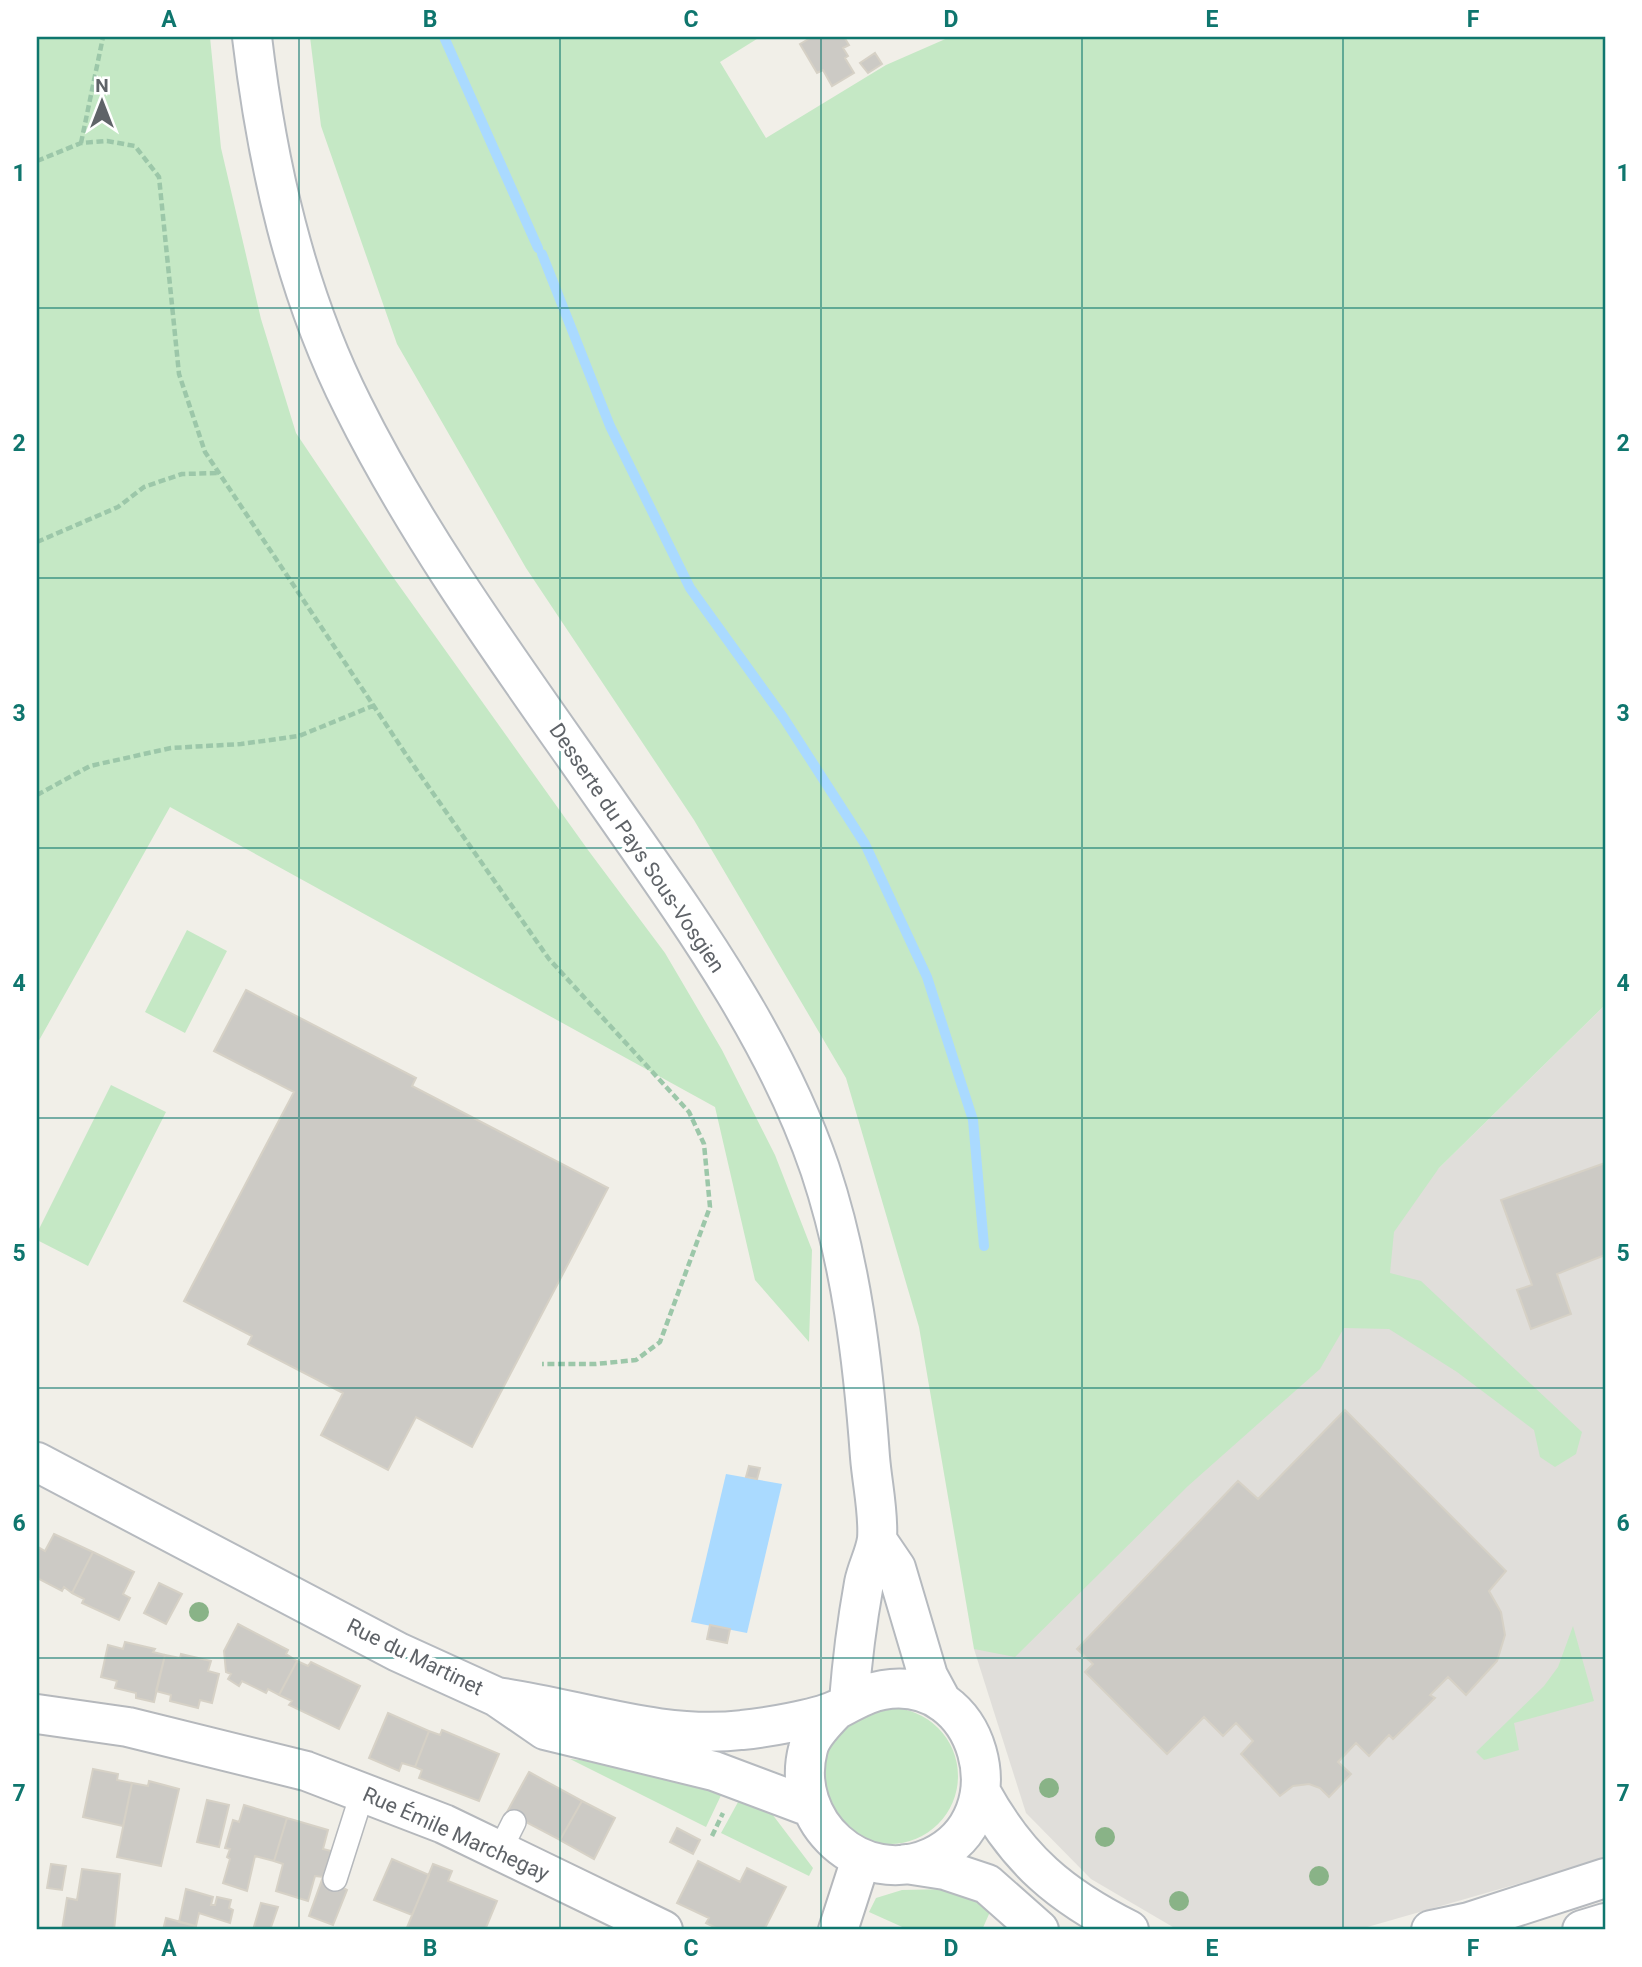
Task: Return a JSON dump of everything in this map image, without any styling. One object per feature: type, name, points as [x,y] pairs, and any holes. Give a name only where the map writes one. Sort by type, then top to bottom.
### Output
[{"type":"main road","name":"Desserte du Pays Sous-Vosgien","points":[[252,37],[261,107],[284,219],[314,313],[351,404],[414,516],[671,893],[740,1002],[785,1087],[820,1169],[847,1276],[864,1373],[877,1540],[865,1576],[842,1706]]},
{"type":"main road","name":"Rue du Martinet","points":[[37,1462],[398,1652],[497,1697],[545,1730],[714,1771],[810,1807]]},
{"type":"main road","points":[[877,1540],[897,1568],[924,1665],[942,1702]]},
{"type":"main road","points":[[497,1697],[548,1704],[632,1723],[743,1730],[842,1706],[865,1693],[893,1688],[918,1691],[942,1702],[961,1720],[975,1741],[982,1766],[981,1792],[972,1818],[955,1840],[933,1857],[906,1864],[887,1865],[861,1859],[843,1850],[823,1832],[810,1807],[803,1776],[808,1747],[842,1706]]},
{"type":"main road","name":"Rue Émile Marchegay","points":[[37,1714],[128,1727],[306,1771],[444,1824],[506,1837],[663,1930]]},
{"type":"main road","points":[[981,1792],[998,1824],[1039,1872],[1088,1910],[1129,1930]]},
{"type":"main road","points":[[838,1930],[861,1859]]},
{"type":"main road","points":[[906,1864],[945,1870],[987,1884],[1039,1930]]},
{"type":"main road","points":[[1431,1930],[1469,1922],[1605,1878]]},
{"type":"main road","points":[[1582,1930],[1605,1923]]},
{"type":"lane","points":[[335,1879],[363,1791]]},
{"type":"path","points":[[81,143],[103,37]]},
{"type":"path","points":[[37,161],[81,143],[107,141],[135,146],[159,177],[178,374],[205,452],[407,756],[549,959],[689,1112],[704,1144],[710,1207],[660,1342],[636,1360],[596,1364],[542,1364]]},
{"type":"path","points":[[37,542],[118,507],[144,486],[182,474],[219,473]]},
{"type":"path","points":[[37,795],[90,766],[171,748],[241,744],[299,736],[375,705]]},
{"type":"shaded area","points":[[1605,1005],[1605,1859],[1357,1930],[1178,1930],[1091,1879],[1026,1813],[974,1649],[1439,1168]]},
{"type":"green space","points":[[37,37],[210,37],[221,148],[261,319],[296,433],[388,570],[665,953],[722,1050],[775,1155],[812,1250],[809,1342],[755,1280],[715,1107],[170,807],[37,1044]]},
{"type":"green space","points":[[310,37],[760,37],[720,62],[766,138],[886,65],[950,37],[1605,37],[1605,1005],[1439,1168],[1394,1232],[1390,1273],[1421,1281],[1582,1432],[1576,1454],[1555,1467],[1540,1457],[1534,1430],[1457,1372],[1389,1329],[1344,1328],[1320,1369],[1188,1486],[1015,1657],[974,1649],[919,1327],[846,1078],[694,820],[526,568],[397,344],[321,126]]},
{"type":"green space","points":[[187,930],[227,951],[185,1033],[145,1012]]},
{"type":"green space","points":[[111,1085],[166,1112],[88,1266],[37,1240],[37,1233]]},
{"type":"green space","points":[[1573,1626],[1594,1701],[1514,1723],[1519,1750],[1484,1760],[1476,1752],[1544,1686],[1558,1667]]},
{"type":"green space","points":[[890,1708],[916,1713],[938,1728],[953,1750],[958,1776],[953,1802],[938,1824],[916,1839],[890,1844],[864,1839],[842,1824],[827,1802],[822,1776],[827,1750],[842,1728],[864,1713]]},
{"type":"green space","points":[[570,1759],[617,1764],[725,1787],[706,1827]]},
{"type":"green space","points":[[743,1793],[766,1806],[813,1868],[809,1876],[721,1833]]},
{"type":"green space","points":[[950,1889],[993,1905],[982,1930],[909,1930],[869,1912],[876,1898],[902,1890]]},
{"type":"water","points":[[726,1474],[782,1484],[747,1633],[691,1622]]},
{"type":"building","points":[[812,37],[844,37],[849,45],[843,48],[848,56],[845,58],[854,73],[832,86],[823,70],[817,73],[800,44]]},
{"type":"building","points":[[875,53],[882,64],[868,73],[860,63]]},
{"type":"building","points":[[246,990],[416,1078],[412,1086],[608,1188],[472,1447],[416,1417],[388,1470],[321,1435],[343,1393],[248,1344],[252,1336],[184,1301],[294,1092],[214,1051]]},
{"type":"building","points":[[1605,1163],[1605,1255],[1557,1274],[1571,1314],[1531,1329],[1517,1290],[1532,1285],[1501,1200]]},
{"type":"building","points":[[1345,1410],[1506,1571],[1489,1591],[1501,1612],[1505,1635],[1497,1661],[1466,1695],[1448,1677],[1430,1695],[1435,1698],[1393,1739],[1389,1735],[1369,1756],[1356,1743],[1338,1762],[1351,1774],[1329,1797],[1320,1788],[1309,1784],[1293,1786],[1280,1796],[1241,1754],[1253,1741],[1236,1723],[1223,1736],[1204,1717],[1167,1754],[1085,1672],[1093,1664],[1077,1649],[1238,1481],[1258,1499]]},
{"type":"building","points":[[749,1466],[760,1468],[757,1479],[746,1477]]},
{"type":"building","points":[[54,1534],[93,1552],[72,1593],[64,1587],[62,1591],[37,1578],[38,1547],[45,1551]]},
{"type":"building","points":[[93,1552],[134,1572],[123,1594],[130,1598],[119,1620],[82,1603],[84,1599],[72,1593]]},
{"type":"building","points":[[159,1583],[182,1594],[166,1624],[144,1613]]},
{"type":"building","points":[[238,1624],[288,1650],[286,1654],[297,1661],[279,1695],[268,1689],[266,1693],[242,1681],[239,1686],[228,1679],[231,1674],[226,1672],[224,1651]]},
{"type":"building","points":[[710,1625],[730,1629],[727,1643],[707,1639]]},
{"type":"building","points":[[125,1642],[155,1649],[153,1652],[165,1655],[154,1702],[136,1698],[136,1693],[115,1688],[117,1681],[101,1677],[108,1645],[123,1649]]},
{"type":"building","points":[[181,1654],[211,1661],[208,1671],[219,1674],[212,1703],[200,1700],[198,1708],[170,1701],[171,1695],[156,1691],[165,1655],[180,1658]]},
{"type":"building","points":[[297,1661],[308,1666],[311,1662],[360,1686],[339,1729],[289,1705],[292,1701],[279,1695]]},
{"type":"building","points":[[388,1713],[429,1731],[415,1767],[402,1763],[399,1771],[369,1758]]},
{"type":"building","points":[[442,1730],[499,1754],[479,1801],[419,1778],[422,1770],[415,1767],[429,1731],[440,1735]]},
{"type":"building","points":[[93,1769],[118,1774],[117,1780],[132,1783],[123,1826],[83,1817]]},
{"type":"building","points":[[529,1772],[582,1801],[560,1840],[507,1812]]},
{"type":"building","points":[[149,1781],[179,1789],[161,1866],[117,1857],[132,1783],[148,1786]]},
{"type":"building","points":[[207,1800],[229,1805],[219,1847],[197,1842]]},
{"type":"building","points":[[582,1801],[615,1818],[594,1859],[560,1840]]},
{"type":"building","points":[[244,1805],[287,1818],[274,1861],[255,1856],[247,1891],[223,1883],[230,1859],[227,1857],[230,1849],[225,1848],[233,1820],[239,1822]]},
{"type":"building","points":[[287,1818],[328,1830],[323,1849],[331,1851],[323,1877],[315,1876],[308,1901],[276,1891],[283,1864],[274,1861]]},
{"type":"building","points":[[677,1828],[700,1840],[693,1854],[670,1842]]},
{"type":"building","points":[[392,1859],[429,1875],[412,1915],[374,1900]]},
{"type":"building","points":[[698,1861],[740,1882],[747,1868],[786,1887],[764,1930],[720,1930],[706,1923],[709,1918],[677,1903]]},
{"type":"building","points":[[51,1864],[66,1866],[62,1890],[47,1888]]},
{"type":"building","points":[[433,1864],[452,1871],[448,1881],[497,1901],[485,1930],[406,1930]]},
{"type":"building","points":[[82,1869],[120,1874],[114,1930],[62,1930],[67,1898],[77,1900]]},
{"type":"building","points":[[323,1877],[347,1890],[333,1925],[309,1916]]},
{"type":"building","points":[[186,1889],[213,1897],[211,1905],[215,1905],[217,1897],[231,1900],[229,1908],[233,1910],[230,1923],[199,1913],[196,1926],[179,1922]]},
{"type":"building","points":[[261,1903],[278,1907],[270,1930],[253,1930]]},
{"type":"building","points":[[166,1918],[196,1926],[196,1930],[163,1930]]},
{"type":"waterway","points":[[444,37],[538,248]]},
{"type":"waterway","points":[[542,254],[610,426],[690,588],[783,717],[865,844],[927,977],[973,1120],[984,1246]]}]
